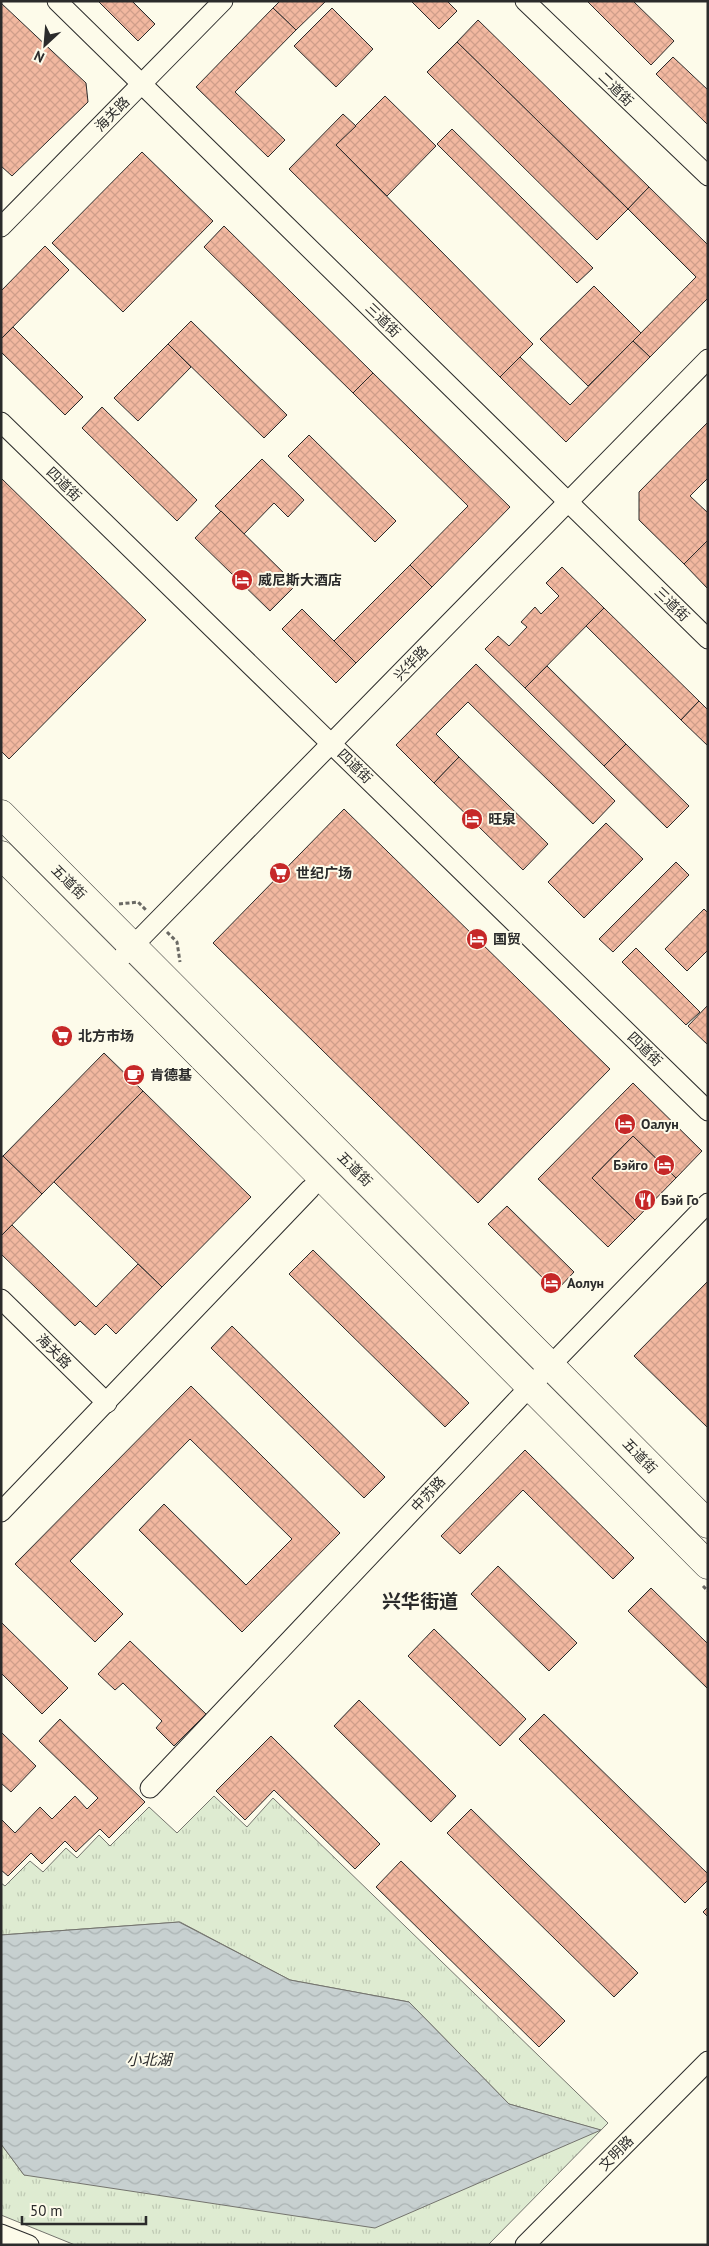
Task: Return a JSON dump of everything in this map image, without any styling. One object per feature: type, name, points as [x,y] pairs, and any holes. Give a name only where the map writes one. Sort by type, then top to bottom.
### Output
[{"type":"highway","name":"五道街","points":[[1,814],[708,1524]]},
{"type":"highway","name":"五道街","points":[[1,855],[708,1565]]},
{"type":"street","name":"三道街","points":[[57,1],[708,639]]},
{"type":"street","name":"海关路","points":[[1,227],[223,1]]},
{"type":"street","name":"二道街","points":[[525,1],[708,176]]},
{"type":"street","name":"兴华路","points":[[112,966],[134,946],[708,358]]},
{"type":"street","name":"四道街","points":[[1,422],[708,1111]]},
{"type":"street","points":[[1,1512],[310,1190]]},
{"type":"street","name":"中苏路","points":[[150,1788],[551,1365],[708,1203]]},
{"type":"street","name":"海关路","points":[[1,1299],[107,1403]]},
{"type":"street","name":"文明路","points":[[525,2245],[708,2061]]},
{"type":"street","points":[[1,2234],[29,2245]]},
{"type":"green space","points":[[214,1796],[247,1827],[273,1798],[608,2123],[488,2245],[75,2245],[1,2215],[1,2144],[24,2175],[600,2130],[509,2104],[409,2002],[290,1980],[180,1922],[1,1935],[1,1883],[5,1886],[30,1861],[43,1872],[66,1848],[77,1858],[99,1835],[110,1846],[149,1807],[177,1833]]},
{"type":"water","name":"小北湖","points":[[179,1922],[290,1980],[409,2002],[509,2104],[601,2130],[375,2228],[24,2175],[1,2144],[1,1935]]},
{"type":"building","points":[[98,1],[132,1],[155,24],[138,41]]},
{"type":"building","points":[[280,1],[326,1],[296,30],[273,8]]},
{"type":"building","points":[[411,1],[447,1],[457,11],[439,29]]},
{"type":"building","points":[[587,1],[633,1],[674,41],[651,65]]},
{"type":"building","points":[[1,3],[86,83],[88,102],[12,176],[1,166]]},
{"type":"building","points":[[273,8],[296,30],[235,92],[285,140],[268,157],[196,87]]},
{"type":"building","points":[[332,8],[373,49],[336,87],[294,46]]},
{"type":"building","points":[[478,20],[649,187],[628,209],[457,42]]},
{"type":"building","points":[[457,42],[628,209],[597,240],[427,72]]},
{"type":"building","points":[[673,57],[708,90],[708,125],[656,74]]},
{"type":"building","points":[[385,96],[436,146],[387,196],[336,145]]},
{"type":"building","points":[[343,114],[356,126],[336,145],[533,344],[500,377],[289,169]]},
{"type":"building","points":[[452,129],[593,268],[577,283],[437,144]]},
{"type":"building","points":[[142,152],[213,221],[123,312],[52,243]]},
{"type":"building","points":[[649,187],[708,245],[708,298],[650,357],[633,341],[696,277],[628,209]]},
{"type":"building","points":[[224,226],[373,373],[353,393],[204,247]]},
{"type":"building","points":[[45,246],[69,270],[1,339],[1,291]]},
{"type":"building","points":[[594,286],[641,333],[588,386],[540,339]]},
{"type":"building","points":[[191,321],[287,415],[264,438],[168,344]]},
{"type":"building","points":[[13,327],[83,397],[65,415],[1,352],[1,339]]},
{"type":"building","points":[[633,341],[650,357],[566,442],[500,377],[520,357],[570,405]]},
{"type":"building","points":[[168,344],[191,367],[138,421],[114,398]]},
{"type":"building","points":[[373,373],[510,507],[432,587],[410,565],[468,506],[353,393]]},
{"type":"building","points":[[102,407],[197,500],[177,521],[82,428]]},
{"type":"building","points":[[708,422],[708,478],[690,496],[708,513],[708,540],[684,564],[639,520],[639,492]]},
{"type":"building","points":[[309,435],[396,521],[375,542],[288,456]]},
{"type":"building","points":[[262,459],[304,500],[288,517],[274,503],[244,534],[215,506]]},
{"type":"building","points":[[1,478],[146,620],[9,759],[1,751]]},
{"type":"building","points":[[221,511],[296,585],[270,611],[195,538]]},
{"type":"building","points":[[708,540],[708,589],[684,564]]},
{"type":"building","points":[[410,565],[432,587],[356,663],[334,641]]},
{"type":"building","points":[[562,567],[604,608],[525,688],[485,649],[498,636],[509,646],[527,627],[521,622],[535,607],[541,614],[559,596],[546,583]]},
{"type":"building","points":[[604,608],[699,701],[681,720],[586,626]]},
{"type":"building","points":[[302,609],[356,663],[336,683],[282,629]]},
{"type":"building","points":[[476,664],[615,801],[593,824],[468,702],[436,734],[459,757],[434,783],[396,745]]},
{"type":"building","points":[[547,666],[626,744],[604,766],[525,688]]},
{"type":"building","points":[[699,701],[708,710],[708,746],[681,720]]},
{"type":"building","points":[[626,744],[689,806],[667,828],[604,766]]},
{"type":"building","points":[[459,757],[548,844],[523,870],[434,783]]},
{"type":"building","points":[[344,809],[610,1069],[478,1203],[213,943]]},
{"type":"building","points":[[606,823],[643,859],[584,918],[548,882]]},
{"type":"building","points":[[676,862],[689,875],[613,952],[599,939]]},
{"type":"building","points":[[704,909],[708,913],[708,950],[687,971],[665,949]]},
{"type":"building","points":[[636,948],[700,1012],[686,1025],[622,962]]},
{"type":"building","points":[[708,1005],[708,1045],[688,1026]]},
{"type":"building","points":[[104,1053],[143,1091],[42,1194],[3,1156]]},
{"type":"building","points":[[633,1083],[702,1151],[676,1178],[633,1136],[592,1178],[635,1220],[608,1247],[538,1179]]},
{"type":"building","points":[[143,1091],[251,1197],[162,1287],[54,1182]]},
{"type":"building","points":[[633,1136],[676,1178],[635,1220],[592,1178]]},
{"type":"building","points":[[3,1156],[42,1194],[1,1236],[1,1157]]},
{"type":"building","points":[[507,1206],[574,1272],[556,1291],[488,1224]]},
{"type":"building","points":[[12,1225],[96,1307],[138,1264],[162,1287],[116,1334],[106,1324],[95,1335],[80,1321],[75,1326],[1,1254],[1,1236]]},
{"type":"building","points":[[313,1250],[469,1403],[445,1427],[289,1274]]},
{"type":"building","points":[[708,1281],[708,1428],[634,1356]]},
{"type":"building","points":[[232,1326],[385,1477],[364,1498],[211,1348]]},
{"type":"building","points":[[191,1386],[340,1533],[242,1632],[139,1530],[164,1504],[246,1585],[292,1539],[190,1439],[70,1561],[123,1614],[95,1642],[15,1564]]},
{"type":"building","points":[[525,1450],[634,1558],[613,1579],[523,1490],[460,1554],[441,1536]]},
{"type":"building","points":[[498,1566],[577,1643],[549,1671],[471,1594]]},
{"type":"building","points":[[651,1588],[708,1644],[708,1689],[628,1611]]},
{"type":"building","points":[[1,1622],[68,1688],[42,1714],[1,1673]]},
{"type":"building","points":[[434,1629],[526,1719],[500,1746],[408,1656]]},
{"type":"building","points":[[130,1641],[206,1714],[174,1746],[156,1728],[162,1721],[123,1683],[115,1690],[98,1674]]},
{"type":"building","points":[[359,1700],[456,1796],[431,1822],[334,1726]]},
{"type":"building","points":[[544,1714],[708,1874],[708,1880],[685,1903],[519,1739]]},
{"type":"building","points":[[60,1719],[145,1802],[109,1838],[100,1829],[76,1852],[65,1841],[42,1864],[31,1853],[8,1876],[1,1870],[1,1819],[15,1833],[40,1807],[52,1819],[75,1796],[87,1809],[98,1798],[39,1741]]},
{"type":"building","points":[[1,1732],[36,1766],[11,1792],[1,1783]]},
{"type":"building","points":[[271,1736],[380,1844],[355,1869],[274,1790],[245,1820],[216,1791]]},
{"type":"building","points":[[471,1809],[638,1973],[614,1997],[447,1833]]},
{"type":"building","points":[[401,1861],[565,2021],[539,2047],[376,1887]]},
{"type":"building","points":[[708,1907],[708,1917],[703,1912]]},
{"type":"place","name":"威尼斯大酒店","points":[[242,580]]},
{"type":"place","name":"旺泉","points":[[472,819]]},
{"type":"place","name":"世纪广场","points":[[280,873]]},
{"type":"place","name":"国贸","points":[[477,939]]},
{"type":"place","name":"北方市场","points":[[62,1036]]},
{"type":"place","name":"肯德基","points":[[134,1075]]},
{"type":"place","name":"Оалун","points":[[625,1124]]},
{"type":"place","name":"Бэйго","points":[[664,1165]]},
{"type":"place","name":"Бэй Го","points":[[645,1200]]},
{"type":"place","name":"Аолун","points":[[551,1283]]},
{"type":"district","name":"兴华街道","points":[[420,1601]]}]
